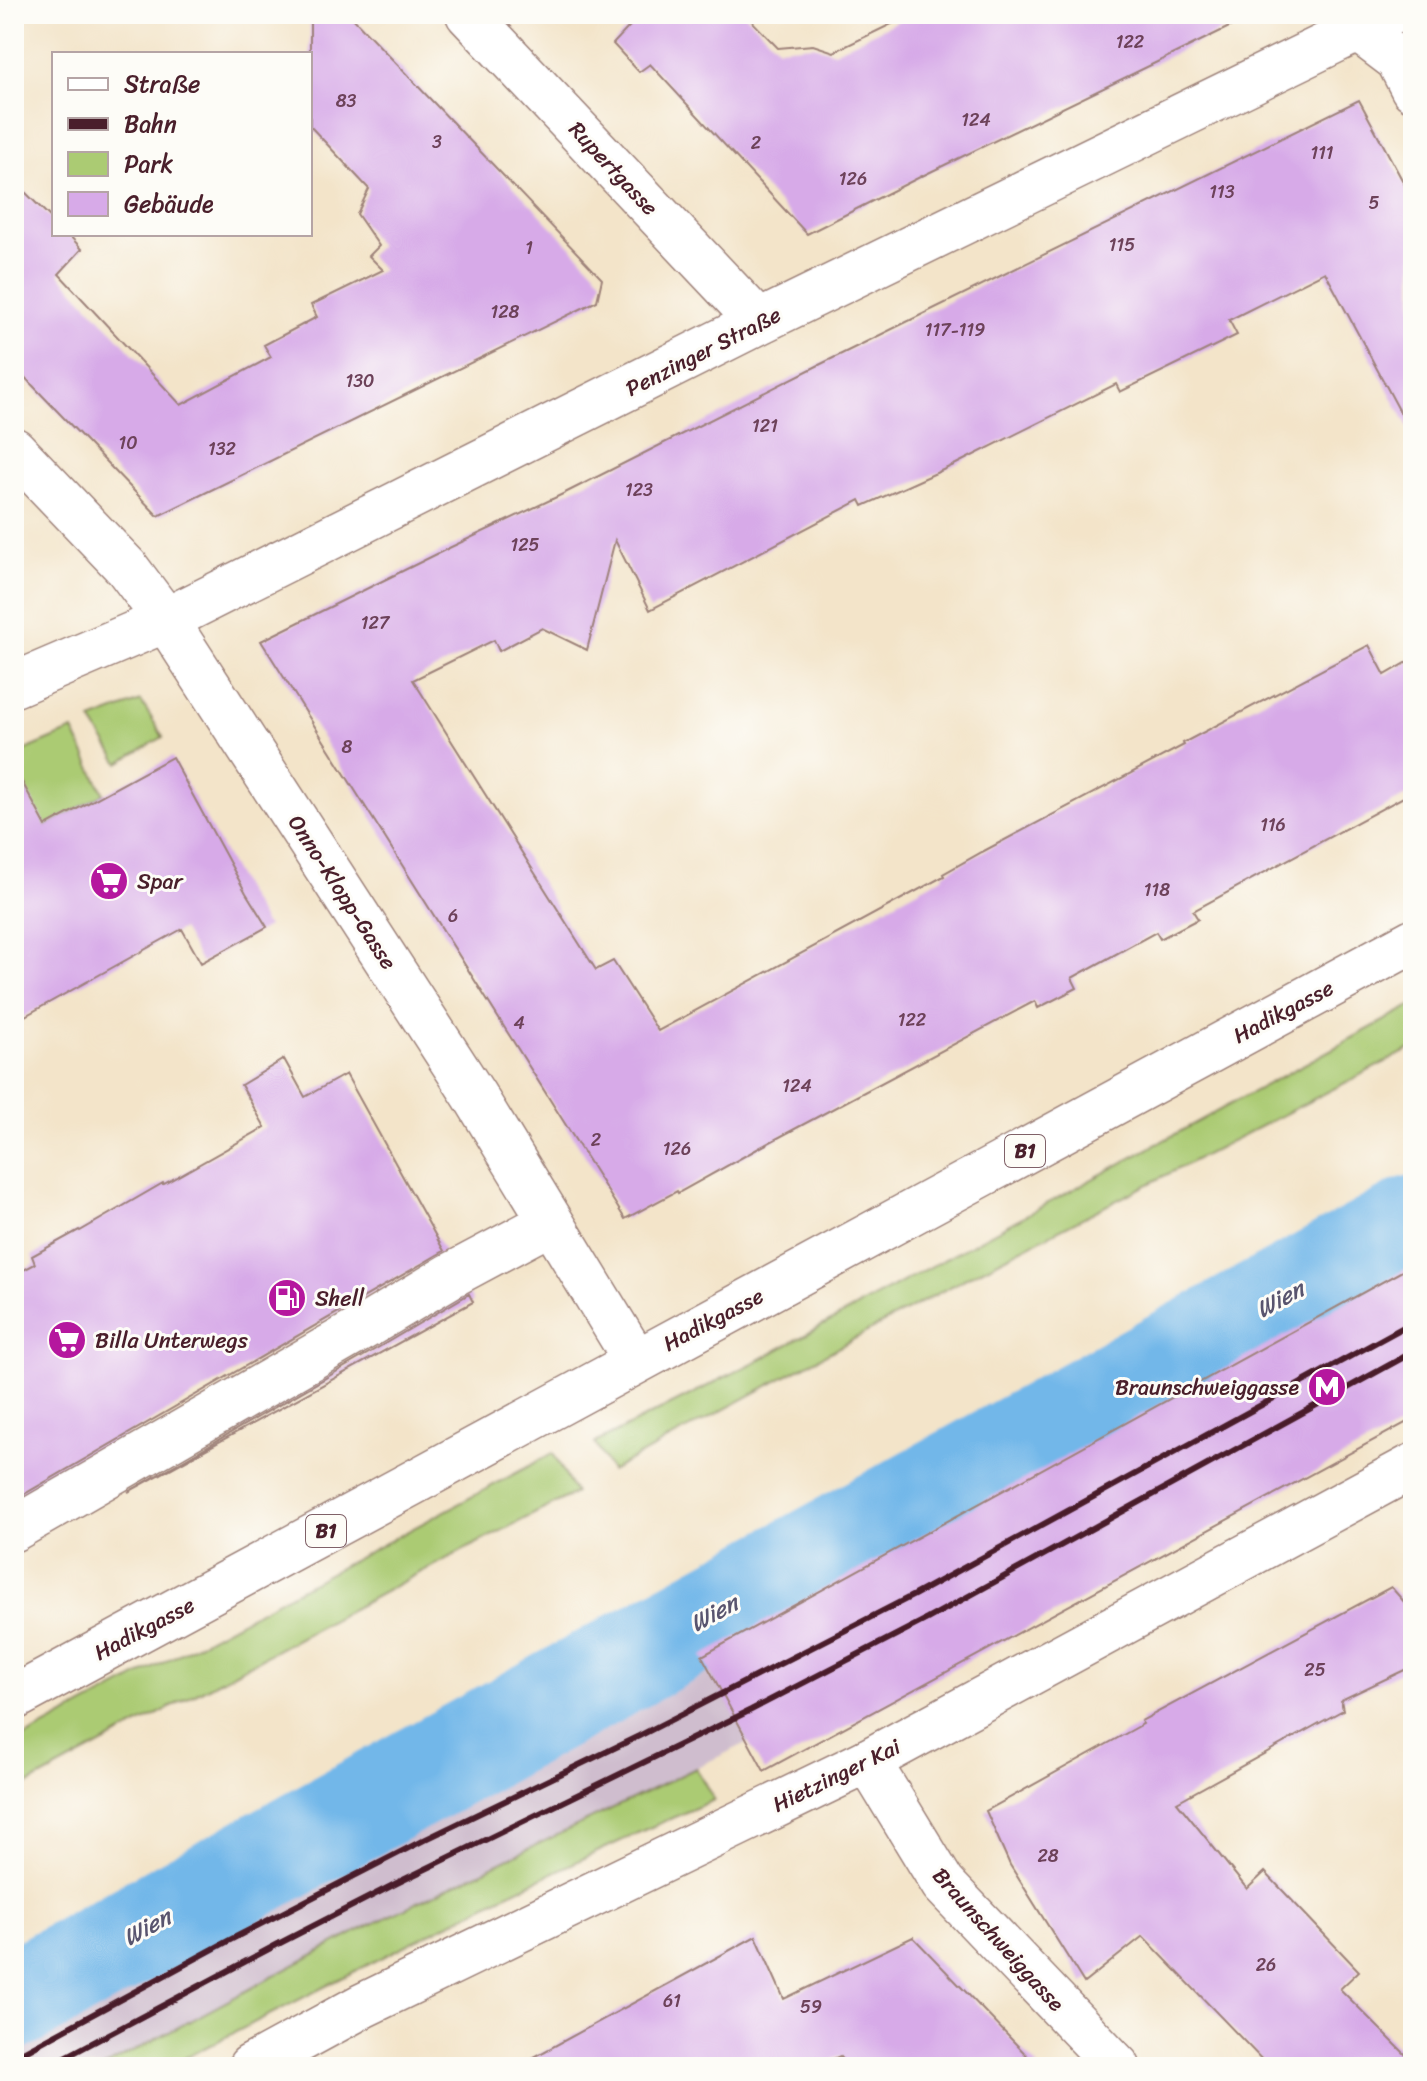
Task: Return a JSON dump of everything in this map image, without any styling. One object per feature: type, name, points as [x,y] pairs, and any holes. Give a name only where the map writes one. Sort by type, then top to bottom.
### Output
[{"type":"street","name":"Rupertgasse","points":[[468,14],[759,322]]},
{"type":"street","name":"Penzinger Straße","points":[[14,685],[166,620],[1362,19]]},
{"type":"street","points":[[1362,19],[1398,60],[1413,89]]},
{"type":"street","name":"Onno-Klopp-Gasse","points":[[14,450],[127,568],[166,620],[474,1095],[636,1361]]},
{"type":"street","name":"Hadikgasse","points":[[14,1698],[1413,941]]},
{"type":"street","points":[[14,1529],[450,1276],[551,1222]]},
{"type":"street","name":"Hietzinger Kai","points":[[250,2067],[376,1999],[868,1761],[1413,1466]]},
{"type":"street","name":"Braunschweiggasse","points":[[868,1761],[943,1884],[1118,2067]]},
{"type":"shaded area","points":[[1413,1260],[1413,1379],[749,1742],[360,1930],[104,2067],[14,2067],[14,2030]]},
{"type":"green space","points":[[141,701],[163,737],[119,763],[91,720]]},
{"type":"green space","points":[[73,730],[104,794],[14,844],[14,755]]},
{"type":"green space","points":[[1413,1005],[1413,1048],[979,1271],[611,1471],[595,1443],[759,1360]]},
{"type":"green space","points":[[553,1453],[575,1493],[419,1573],[14,1792],[14,1743]]},
{"type":"green space","points":[[696,1768],[714,1800],[501,1897],[167,2067],[104,2067],[360,1930]]},
{"type":"building","points":[[310,14],[349,14],[602,279],[597,301],[158,516],[14,366],[14,181],[52,219],[52,236],[70,236],[82,249],[59,274],[181,405],[271,357],[264,345],[317,317],[311,305],[383,270],[369,256],[379,246],[357,214],[369,189],[312,128]]},
{"type":"building","points":[[641,14],[745,14],[778,48],[813,45],[834,52],[912,14],[1256,14],[807,234],[650,64],[639,72],[613,44]]},
{"type":"building","points":[[1359,100],[1413,200],[1413,436],[1325,272],[1229,320],[1237,335],[1120,392],[1116,384],[956,464],[863,506],[860,500],[650,610],[615,540],[587,650],[542,628],[499,651],[494,640],[413,680],[596,970],[613,961],[658,1031],[944,876],[982,852],[1369,645],[1385,675],[1413,659],[1413,792],[1193,911],[1198,919],[1160,939],[1156,932],[1072,978],[1077,988],[1038,1008],[1035,1001],[625,1219],[261,641]]},
{"type":"building","points":[[172,757],[267,927],[201,963],[182,929],[14,1022],[14,767],[46,826]]},
{"type":"building","points":[[284,1059],[305,1097],[346,1074],[444,1251],[14,1500],[14,1275],[35,1264],[32,1256],[265,1127],[241,1085]]},
{"type":"building","points":[[1413,1265],[1413,1419],[764,1771],[702,1656]]},
{"type":"building","points":[[469,1294],[473,1302],[128,1492],[381,1346]]},
{"type":"building","points":[[1391,1587],[1413,1612],[1413,1666],[1341,1700],[1343,1710],[1177,1802],[1247,1889],[1265,1872],[1359,1971],[1340,1989],[1413,2062],[1413,2067],[1269,2067],[1143,1936],[1084,1983],[1010,1865],[986,1811],[1143,1724],[1141,1721]]},
{"type":"building","points":[[756,1936],[784,1999],[913,1937],[1038,2067],[850,2067],[840,2056],[816,2067],[516,2067]]},
{"type":"waterway","name":"Wien","points":[[14,2000],[1413,1226]]},
{"type":"railway","points":[[14,2057],[228,1941],[424,1840],[639,1736],[914,1595],[1413,1322]]},
{"type":"railway","points":[[47,2067],[397,1883],[751,1710],[927,1619],[1413,1352]]},
{"type":"place","name":"Spar","points":[[109,881]]},
{"type":"place","name":"Shell","points":[[287,1298]]},
{"type":"place","name":"Billa Unterwegs","points":[[67,1340]]},
{"type":"place","name":"Braunschweiggasse","points":[[1327,1387]]}]
